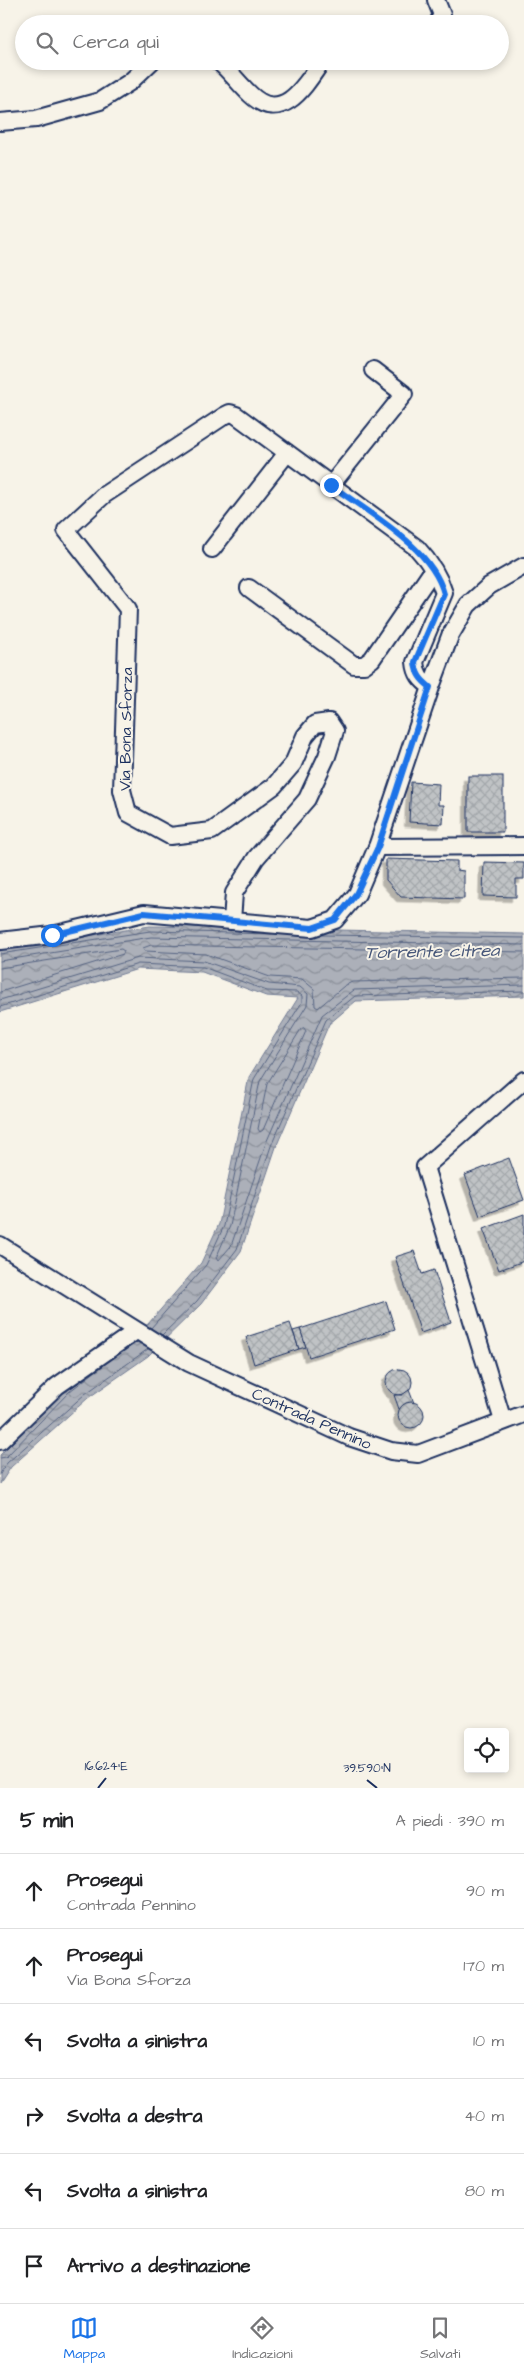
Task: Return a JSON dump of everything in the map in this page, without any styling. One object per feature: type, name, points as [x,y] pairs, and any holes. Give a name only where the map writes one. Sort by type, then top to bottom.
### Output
[{"type":"street","points":[[436,0],[442,15]]},
{"type":"street","points":[[0,122],[36,119],[100,101],[130,82],[143,70]]},
{"type":"street","points":[[227,70],[259,101],[271,105],[282,103],[298,95],[316,70]]},
{"type":"street","points":[[331,485],[404,394],[373,370]]},
{"type":"street","name":"Via Bona Sforza","points":[[232,921],[234,893],[256,858],[307,799],[327,756],[335,731],[329,722],[315,724],[305,736],[293,764],[274,786],[212,831],[170,836],[128,814],[122,790],[128,609],[66,530],[104,495],[230,413],[236,415],[287,453]]},
{"type":"street","points":[[212,549],[287,453],[417,548],[434,570],[444,594],[415,662],[416,672],[422,681],[430,687]]},
{"type":"street","points":[[0,942],[52,935],[144,913],[312,928],[335,920],[356,894],[378,847],[430,687],[450,636],[468,606],[489,586],[524,566]]},
{"type":"street","points":[[249,588],[354,666],[360,666],[372,659],[434,570]]},
{"type":"street","points":[[378,847],[524,846]]},
{"type":"street","points":[[503,1421],[425,1167],[524,1080]]},
{"type":"street","name":"Contrada Pennino","points":[[0,1245],[136,1331],[189,1362],[349,1437],[391,1451],[418,1454],[524,1414]]},
{"type":"street","points":[[0,1441],[57,1386],[136,1331]]},
{"type":"water","name":"Torrente citrea","points":[[150,926],[524,934],[524,996],[356,1001],[329,1024],[276,1147],[241,1251],[201,1304],[148,1356],[88,1398],[11,1467],[0,1484],[0,1455],[67,1387],[148,1324],[201,1263],[219,1224],[249,1077],[298,998],[266,996],[202,972],[138,969],[0,1012],[0,950]]},
{"type":"building","points":[[468,776],[503,776],[503,832],[468,832]]},
{"type":"building","points":[[411,782],[439,784],[438,805],[444,805],[443,824],[409,822]]},
{"type":"building","points":[[386,859],[457,861],[457,870],[464,871],[464,899],[401,897],[386,880]]},
{"type":"building","points":[[484,862],[524,863],[524,879],[516,879],[516,897],[483,896]]},
{"type":"building","points":[[509,1158],[524,1200],[480,1216],[465,1175]]},
{"type":"building","points":[[524,1214],[524,1261],[499,1270],[483,1229]]},
{"type":"building","points":[[414,1251],[422,1274],[434,1270],[451,1322],[421,1333],[395,1257]]},
{"type":"building","points":[[386,1301],[395,1329],[309,1357],[300,1329]]},
{"type":"building","points":[[290,1323],[299,1349],[254,1364],[246,1337]]},
{"type":"building","points":[[300,1329],[306,1347],[299,1349],[293,1331]]},
{"type":"building","points":[[399,1369],[408,1373],[412,1382],[408,1391],[399,1395],[390,1391],[386,1382],[390,1373]]},
{"type":"building","points":[[409,1390],[414,1403],[405,1404],[399,1409],[394,1395],[402,1395]]},
{"type":"building","points":[[411,1402],[420,1406],[424,1415],[420,1424],[411,1428],[402,1424],[398,1415],[402,1406]]},
{"type":"route","points":[[52,935],[144,913],[312,928],[335,920],[356,894],[378,847],[430,687],[422,681],[416,672],[415,662],[418,650],[444,594],[434,570],[417,548],[331,485]]}]
